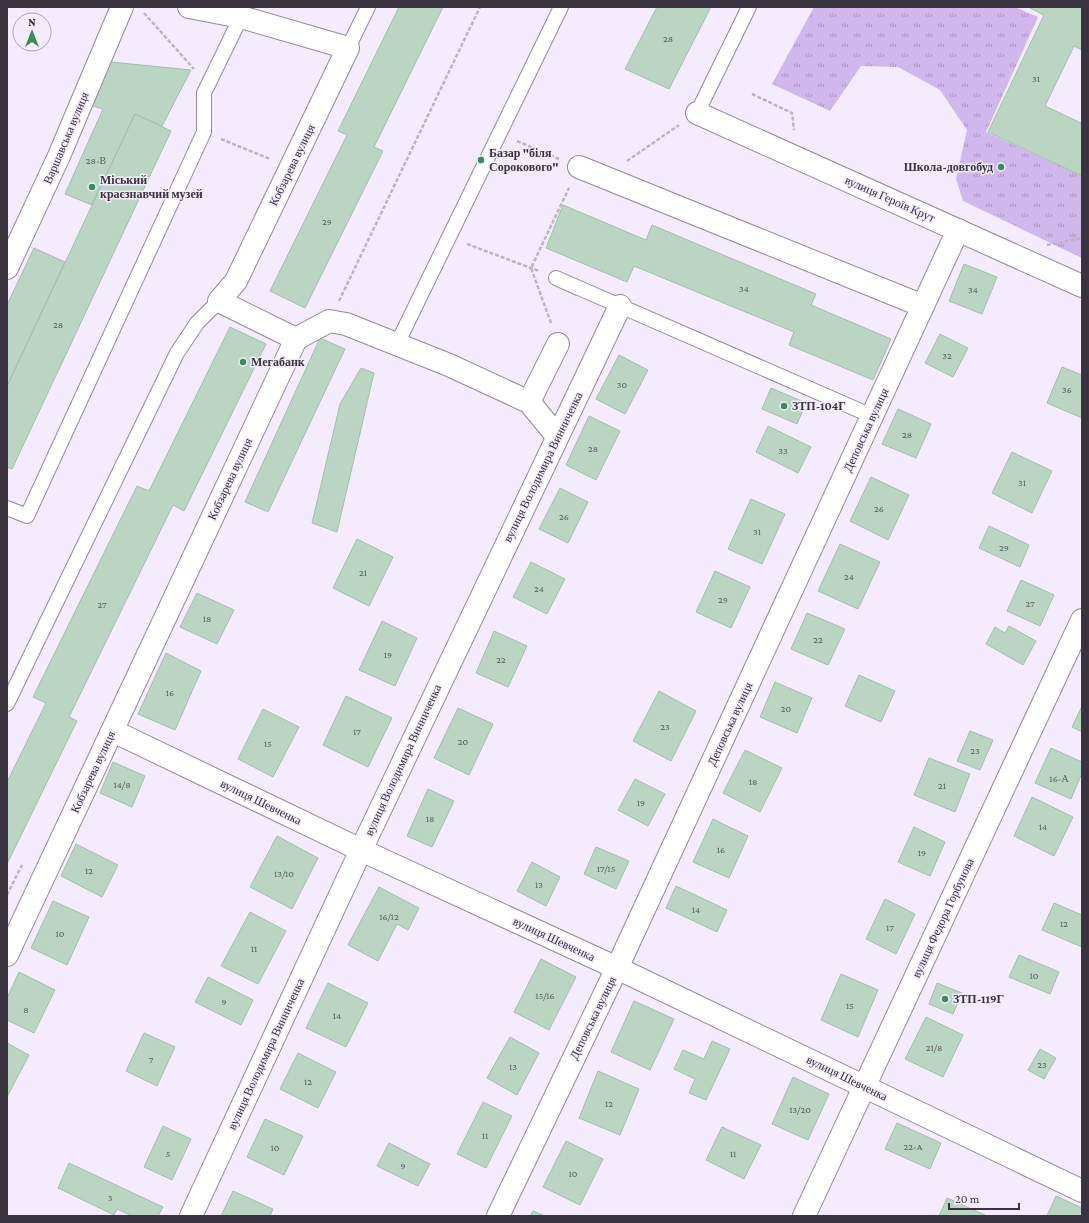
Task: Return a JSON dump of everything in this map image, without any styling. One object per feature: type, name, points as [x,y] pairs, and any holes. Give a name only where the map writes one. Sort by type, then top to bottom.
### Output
[{"type":"street","name":"Варшавська вулиця","points":[[7,268],[59,156],[122,7]]},
{"type":"street","points":[[189,7],[241,17],[348,48]]},
{"type":"street","name":"Кобзарева вулиця","points":[[219,301],[236,281],[348,48]]},
{"type":"street","name":"вулиця Героїв Крут","points":[[697,112],[1082,286]]},
{"type":"street","points":[[579,167],[923,306]]},
{"type":"street","name":"Деповська вулиця","points":[[498,1216],[617,968],[958,230]]},
{"type":"street","points":[[219,301],[296,339],[329,321],[346,324],[398,344],[529,402],[558,436]]},
{"type":"street","name":"вулиця Володимира Винниченка","points":[[191,1216],[361,850],[620,306]]},
{"type":"street","name":"Кобзарева вулиця","points":[[9,947],[113,730],[296,339]]},
{"type":"street","points":[[529,402],[558,344]]},
{"type":"street","name":"вулиця Федора Горбунова","points":[[804,1216],[1082,620]]},
{"type":"street","name":"вулиця Шевченка","points":[[113,730],[361,850],[617,968],[1082,1191]]},
{"type":"lane","points":[[348,48],[368,7]]},
{"type":"lane","points":[[398,344],[498,134],[561,7]]},
{"type":"lane","points":[[697,112],[749,7]]},
{"type":"lane","points":[[7,508],[27,516],[204,132],[204,93],[241,17]]},
{"type":"lane","points":[[556,278],[578,288]]},
{"type":"lane","points":[[556,278],[872,416]]},
{"type":"lane","points":[[7,704],[177,353],[188,334],[219,301]]},
{"type":"path","points":[[329,321],[480,7]]},
{"type":"path","points":[[143,12],[193,68],[204,93]]},
{"type":"path","points":[[604,177],[697,112]]},
{"type":"path","points":[[204,132],[290,168]]},
{"type":"path","points":[[498,134],[579,167],[531,268],[558,344]]},
{"type":"path","points":[[449,237],[556,278]]},
{"type":"path","points":[[1042,246],[1082,238]]},
{"type":"green space","points":[[814,7],[1015,7],[1038,17],[986,132],[1082,176],[1082,258],[963,201],[956,179],[967,130],[940,90],[898,67],[861,66],[830,111],[772,84]]},
{"type":"building","points":[[399,7],[443,7],[374,147],[383,151],[305,308],[270,291],[347,135],[338,131]]},
{"type":"building","points":[[657,7],[711,7],[669,89],[625,69]]},
{"type":"building","points":[[1028,7],[1082,7],[1082,50],[1074,46],[1045,106],[1081,123],[1082,120],[1082,176],[988,132],[1044,15]]},
{"type":"building","points":[[111,62],[191,70],[162,126],[135,114],[92,205],[65,194],[103,109],[89,105]]},
{"type":"building","points":[[135,114],[171,131],[12,469],[7,467],[7,386]]},
{"type":"building","points":[[563,205],[646,240],[652,225],[816,294],[811,305],[891,339],[873,380],[789,345],[794,332],[634,266],[627,282],[546,248]]},
{"type":"building","points":[[34,248],[65,262],[7,386],[7,305]]},
{"type":"building","points":[[964,264],[997,277],[982,314],[949,301]]},
{"type":"building","points":[[230,327],[266,344],[184,511],[173,505],[69,717],[77,721],[7,864],[7,782],[46,703],[33,697],[137,486],[149,491]]},
{"type":"building","points":[[940,334],[968,348],[953,377],[925,363]]},
{"type":"building","points":[[320,338],[345,349],[268,512],[245,502]]},
{"type":"building","points":[[619,355],[648,370],[625,414],[596,399]]},
{"type":"building","points":[[1062,367],[1082,375],[1082,418],[1047,403]]},
{"type":"building","points":[[361,368],[374,373],[337,532],[312,523],[340,404]]},
{"type":"building","name":"ЗТП-104Г","points":[[771,388],[806,403],[797,424],[762,409]]},
{"type":"building","points":[[898,409],[931,424],[916,458],[882,444]]},
{"type":"building","points":[[589,416],[620,431],[596,480],[566,465]]},
{"type":"building","points":[[768,426],[811,447],[798,473],[756,452]]},
{"type":"building","points":[[1012,452],[1052,471],[1032,513],[992,493]]},
{"type":"building","points":[[871,477],[909,495],[888,540],[850,521]]},
{"type":"building","points":[[560,488],[588,502],[568,543],[539,529]]},
{"type":"building","points":[[751,499],[785,514],[762,564],[728,549]]},
{"type":"building","points":[[989,526],[1029,545],[1020,567],[979,548]]},
{"type":"building","points":[[357,539],[393,557],[369,606],[333,588]]},
{"type":"building","points":[[840,544],[880,562],[858,609],[818,591]]},
{"type":"building","points":[[531,562],[565,579],[547,614],[513,597]]},
{"type":"building","points":[[715,571],[750,587],[731,628],[696,612]]},
{"type":"building","points":[[1021,580],[1054,595],[1040,626],[1007,611]]},
{"type":"building","points":[[197,593],[234,610],[217,644],[180,627]]},
{"type":"building","points":[[807,613],[845,629],[828,665],[791,649]]},
{"type":"building","points":[[382,621],[417,638],[395,686],[359,670]]},
{"type":"building","points":[[1009,626],[1036,641],[1023,665],[986,644],[995,627],[1005,633]]},
{"type":"building","points":[[494,631],[527,646],[508,687],[476,673]]},
{"type":"building","points":[[166,653],[201,671],[175,730],[138,714]]},
{"type":"building","points":[[859,675],[895,691],[881,722],[845,706]]},
{"type":"building","points":[[775,682],[812,698],[797,733],[760,717]]},
{"type":"building","points":[[659,691],[696,711],[671,761],[633,741]]},
{"type":"building","points":[[346,696],[392,718],[368,767],[323,745]]},
{"type":"building","points":[[1082,706],[1082,732],[1072,727]]},
{"type":"building","points":[[458,708],[493,724],[469,775],[434,758]]},
{"type":"building","points":[[263,709],[299,727],[273,777],[238,759]]},
{"type":"building","points":[[970,731],[993,740],[980,770],[957,761]]},
{"type":"building","points":[[1051,748],[1082,762],[1082,773],[1071,799],[1035,783]]},
{"type":"building","points":[[745,750],[782,768],[760,812],[723,793]]},
{"type":"building","points":[[929,758],[970,774],[955,812],[914,795]]},
{"type":"building","points":[[113,762],[145,776],[132,807],[100,793]]},
{"type":"building","points":[[635,779],[665,794],[648,826],[618,810]]},
{"type":"building","points":[[428,789],[454,801],[432,847],[407,836]]},
{"type":"building","points":[[1032,797],[1073,817],[1054,856],[1014,836]]},
{"type":"building","points":[[713,819],[748,836],[729,878],[693,862]]},
{"type":"building","points":[[914,827],[945,842],[930,876],[898,862]]},
{"type":"building","points":[[277,836],[318,858],[292,909],[250,887]]},
{"type":"building","points":[[76,844],[118,865],[102,897],[61,876]]},
{"type":"building","points":[[596,847],[629,861],[616,889],[584,874]]},
{"type":"building","points":[[532,862],[560,877],[546,906],[517,891]]},
{"type":"building","points":[[676,886],[727,910],[717,932],[666,908]]},
{"type":"building","points":[[379,887],[419,908],[408,930],[397,924],[378,961],[348,945]]},
{"type":"building","points":[[885,899],[915,914],[896,954],[866,939]]},
{"type":"building","points":[[53,901],[89,917],[67,965],[31,948]]},
{"type":"building","points":[[1054,903],[1082,915],[1082,947],[1042,930]]},
{"type":"building","points":[[250,912],[286,931],[258,984],[221,966]]},
{"type":"building","points":[[1019,955],[1059,972],[1050,994],[1009,977]]},
{"type":"building","points":[[541,959],[576,977],[549,1030],[514,1012]]},
{"type":"building","points":[[19,972],[55,990],[34,1033],[7,1020],[7,998]]},
{"type":"building","points":[[841,974],[878,990],[858,1037],[821,1020]]},
{"type":"building","points":[[208,977],[253,1000],[241,1025],[195,1002]]},
{"type":"building","points":[[328,983],[368,1003],[346,1047],[306,1028]]},
{"type":"building","name":"ЗТП-119Г","points":[[937,983],[962,993],[953,1014],[929,1004]]},
{"type":"building","points":[[634,1001],[674,1019],[650,1070],[611,1052]]},
{"type":"building","points":[[926,1017],[963,1035],[943,1077],[905,1059]]},
{"type":"building","points":[[144,1033],[175,1047],[157,1086],[126,1071]]},
{"type":"building","points":[[510,1037],[539,1053],[517,1095],[487,1078]]},
{"type":"building","points":[[712,1041],[730,1049],[706,1100],[689,1093],[695,1079],[674,1069],[683,1050],[704,1059]]},
{"type":"building","points":[[7,1043],[29,1055],[7,1097]]},
{"type":"building","points":[[1040,1049],[1056,1058],[1044,1079],[1028,1070]]},
{"type":"building","points":[[298,1053],[336,1072],[318,1108],[280,1089]]},
{"type":"building","points":[[598,1071],[639,1089],[620,1135],[579,1118]]},
{"type":"building","points":[[793,1077],[829,1094],[808,1140],[772,1124]]},
{"type":"building","points":[[483,1102],[512,1116],[486,1168],[457,1154]]},
{"type":"building","points":[[265,1119],[303,1136],[284,1175],[247,1157]]},
{"type":"building","points":[[897,1123],[941,1143],[930,1169],[885,1149]]},
{"type":"building","points":[[163,1126],[191,1139],[172,1180],[144,1167]]},
{"type":"building","points":[[722,1127],[761,1145],[744,1179],[706,1160]]},
{"type":"building","points":[[566,1141],[603,1159],[580,1205],[543,1187]]},
{"type":"building","points":[[389,1143],[430,1164],[418,1186],[377,1166]]},
{"type":"building","points":[[69,1163],[163,1207],[158,1216],[132,1216],[117,1209],[114,1215],[58,1188]]},
{"type":"building","points":[[233,1191],[273,1209],[270,1216],[221,1216]]},
{"type":"building","points":[[1056,1196],[1082,1208],[1082,1216],[1047,1216]]},
{"type":"building","points":[[947,1198],[987,1216],[939,1216]]},
{"type":"building","points":[[533,1211],[545,1216],[530,1216]]},
{"type":"place","name":"Базар \"біля Сорокового\"","points":[[481,160]]},
{"type":"place","name":"Школа-довгобуд","points":[[1001,167]]},
{"type":"place","name":"Міський краєзнавчий музей","points":[[92,187]]},
{"type":"place","name":"Мегабанк","points":[[243,362]]},
{"type":"place","name":"ЗТП-104Г","points":[[784,406]]},
{"type":"place","name":"ЗТП-119Г","points":[[945,999]]}]
